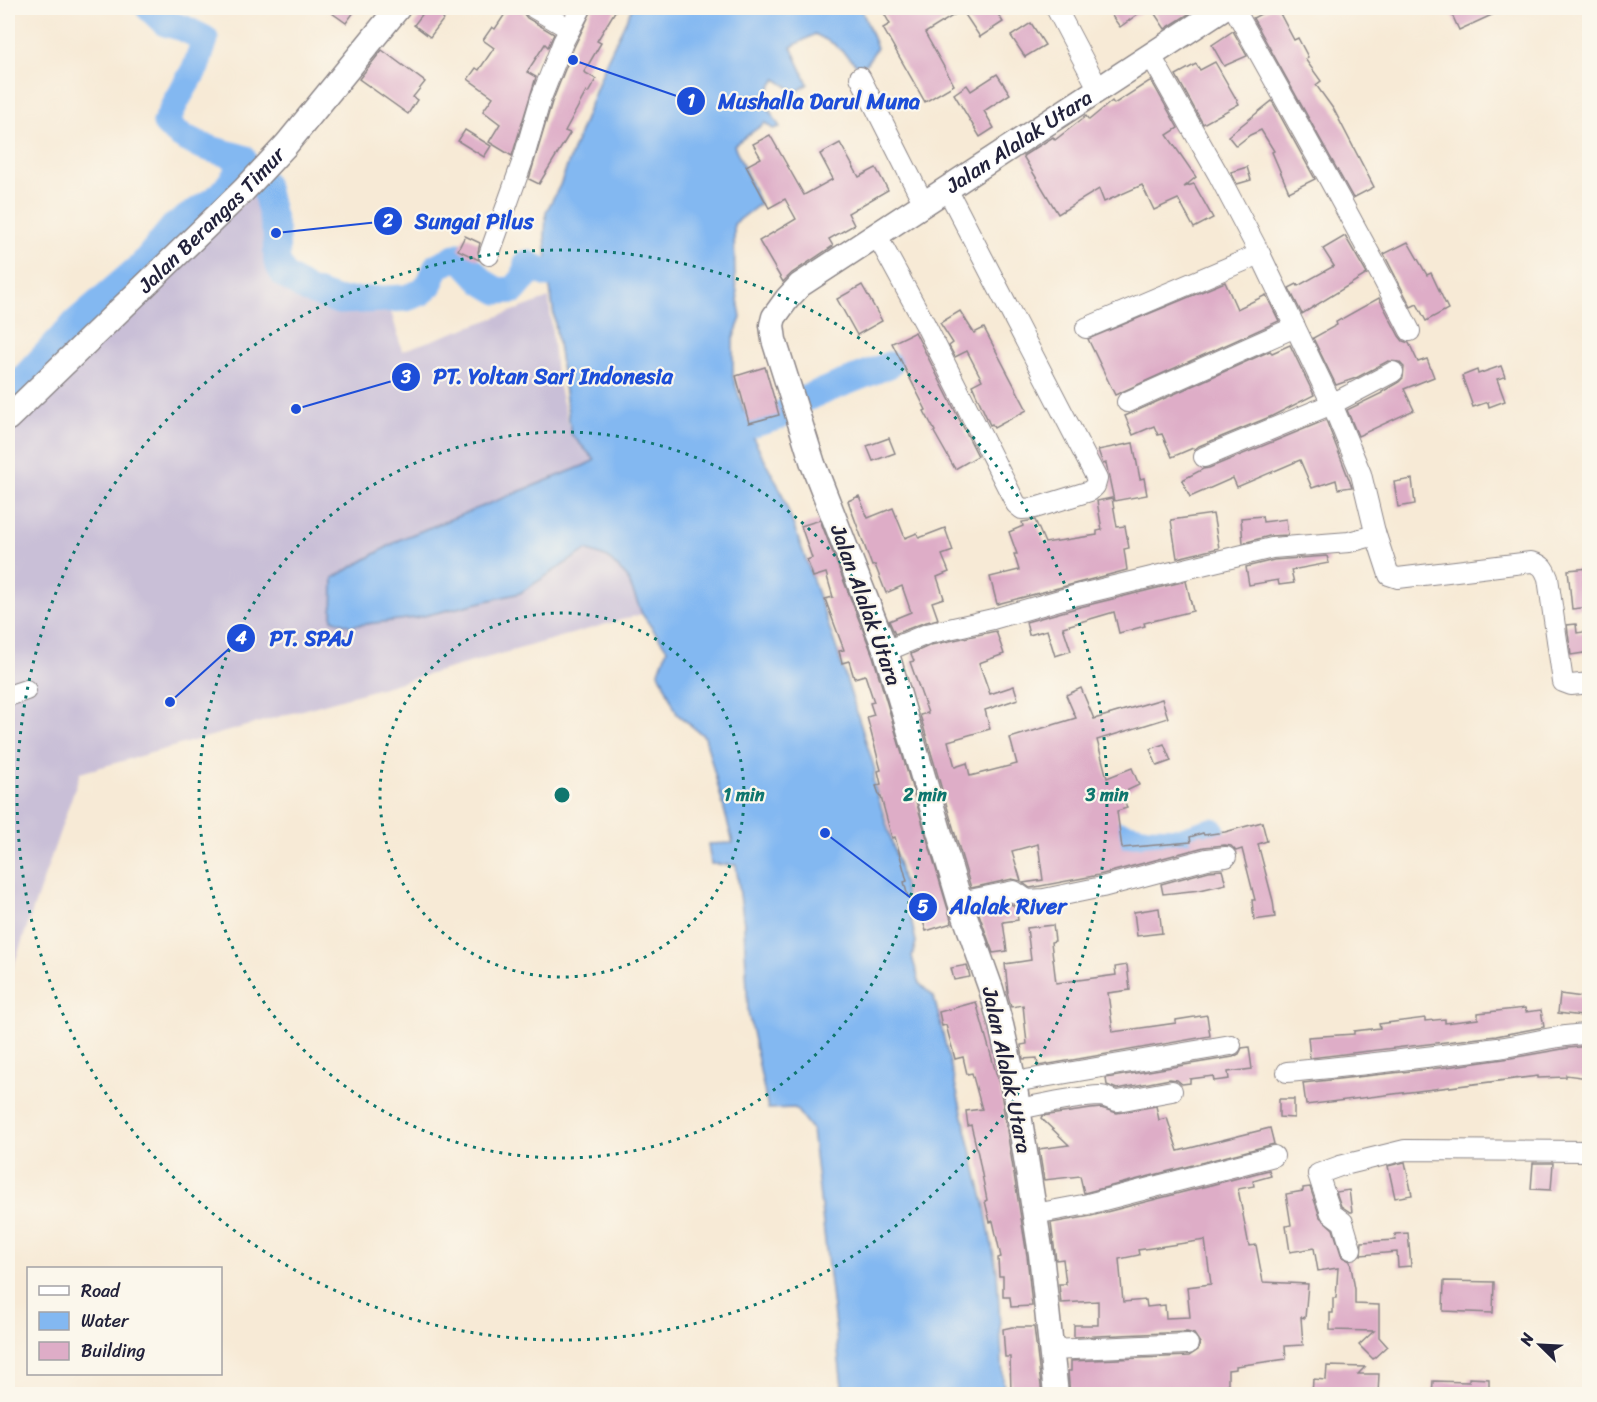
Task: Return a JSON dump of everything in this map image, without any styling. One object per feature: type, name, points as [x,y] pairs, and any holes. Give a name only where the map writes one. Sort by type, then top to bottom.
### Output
[{"type":"main road","name":"Jalan Berangas Timur","points":[[8,418],[244,190],[286,145],[398,8]]},
{"type":"main road","name":"Jalan Alalak Utara","points":[[1056,1395],[1035,1214],[1014,1082],[991,989],[960,902],[886,651],[813,464],[774,340],[772,325],[774,317],[786,299],[800,285],[1223,8]]},
{"type":"street","points":[[534,8],[570,29]]},
{"type":"street","points":[[489,255],[524,160],[541,98],[581,8]]},
{"type":"street","points":[[1056,8],[1099,90]]},
{"type":"street","points":[[1234,8],[1367,246],[1410,331]]},
{"type":"street","points":[[1151,56],[1260,254],[1332,404],[1361,474],[1375,532],[1389,575],[1398,578],[1531,562],[1544,567],[1548,578],[1563,682],[1571,685],[1590,683]]},
{"type":"street","points":[[860,78],[924,204]]},
{"type":"street","points":[[876,234],[1016,504],[1022,509],[1035,508],[1090,491],[1095,486],[1096,479],[947,189]]},
{"type":"street","points":[[1086,328],[1260,254]]},
{"type":"street","points":[[1127,402],[1294,327]]},
{"type":"street","points":[[1204,457],[1332,404],[1393,372]]},
{"type":"street","points":[[886,651],[927,634],[993,619],[1077,595],[1272,548],[1349,542],[1372,536],[1375,532]]},
{"type":"street","points":[[960,902],[1014,891],[1027,900],[1044,899],[1102,887],[1207,859],[1226,857]]},
{"type":"street","points":[[1287,1072],[1381,1064],[1590,1034]]},
{"type":"street","points":[[1014,1082],[1231,1045]]},
{"type":"street","points":[[1018,1109],[1098,1096],[1118,1101],[1172,1090]]},
{"type":"street","points":[[1350,1249],[1343,1222],[1331,1213],[1318,1174],[1340,1166],[1405,1150],[1590,1151]]},
{"type":"street","points":[[1035,1214],[1088,1204],[1274,1156]]},
{"type":"street","points":[[1051,1350],[1188,1344]]},
{"type":"shaded area","points":[[264,183],[271,270],[291,293],[335,310],[391,311],[402,351],[549,298],[556,376],[571,434],[595,460],[583,467],[642,614],[80,773],[8,982],[8,428]]},
{"type":"water","points":[[632,8],[861,8],[877,48],[866,64],[857,65],[834,44],[815,34],[791,47],[808,84],[796,92],[776,79],[762,99],[780,127],[773,129],[765,123],[734,145],[760,204],[734,224],[735,280],[741,318],[733,339],[733,377],[752,436],[781,491],[804,554],[875,770],[873,781],[899,865],[916,942],[912,957],[920,984],[934,997],[984,1203],[997,1272],[1004,1394],[843,1394],[812,1130],[795,1108],[768,1109],[748,1012],[744,924],[736,865],[711,864],[708,844],[733,843],[705,737],[677,714],[659,672],[667,649],[642,614],[627,577],[608,558],[586,550],[520,593],[415,618],[350,626],[332,619],[333,578],[401,539],[595,460],[571,434],[548,274],[546,212],[560,185],[607,60]]},
{"type":"building","points":[[325,8],[357,8],[346,23]]},
{"type":"building","points":[[427,8],[452,8],[430,37],[414,25]]},
{"type":"building","points":[[509,8],[522,8],[527,18],[554,34],[548,47],[545,44],[527,72],[536,77],[512,156],[489,142],[500,124],[483,111],[493,97],[468,79],[476,68],[479,70],[494,48],[483,40],[492,27],[495,29]]},
{"type":"building","points":[[593,8],[617,8],[597,41],[601,43],[584,72],[596,79],[588,93],[586,92],[565,131],[570,133],[539,184],[529,179],[552,102],[574,47]]},
{"type":"building","points":[[881,8],[994,8],[1003,22],[980,37],[962,10],[925,33],[954,85],[925,102],[883,28],[890,24]]},
{"type":"building","points":[[1106,8],[1146,8],[1120,27]]},
{"type":"building","points":[[1151,8],[1198,8],[1165,29]]},
{"type":"building","points":[[1272,8],[1277,8],[1294,40],[1298,38],[1308,57],[1305,59],[1321,81],[1316,85],[1334,110],[1374,187],[1353,198],[1253,18]]},
{"type":"building","points":[[1449,8],[1507,8],[1459,30]]},
{"type":"building","points":[[1031,23],[1045,45],[1025,57],[1011,36]]},
{"type":"building","points":[[1233,31],[1247,56],[1224,66],[1212,45]]},
{"type":"building","points":[[382,50],[425,82],[413,97],[417,100],[408,114],[359,79]]},
{"type":"building","points":[[1215,62],[1239,104],[1203,124],[1176,75],[1196,64],[1200,70]]},
{"type":"building","points":[[997,74],[1010,94],[984,111],[994,128],[980,137],[954,94],[967,85],[971,91]]},
{"type":"building","points":[[1151,80],[1178,128],[1167,135],[1196,177],[1184,187],[1194,184],[1213,218],[1194,228],[1178,199],[1154,210],[1142,185],[1104,202],[1099,189],[1058,214],[1023,156],[1053,137],[1055,140],[1086,116],[1089,120],[1112,101],[1114,104]]},
{"type":"building","points":[[1272,101],[1315,179],[1289,192],[1272,152],[1274,151],[1261,130],[1236,146],[1228,136]]},
{"type":"building","points":[[465,130],[491,146],[484,157],[458,141]]},
{"type":"building","points":[[770,135],[804,195],[833,179],[820,154],[840,143],[859,177],[876,168],[888,190],[848,213],[854,225],[829,239],[833,246],[792,273],[783,282],[759,241],[796,219],[785,199],[769,208],[746,166],[761,158],[753,144]]},
{"type":"building","points":[[1247,167],[1251,180],[1237,184],[1231,172]]},
{"type":"building","points":[[465,236],[480,243],[479,260],[458,250]]},
{"type":"building","points":[[1345,236],[1367,274],[1302,314],[1289,288],[1297,284],[1298,286],[1334,266],[1323,249]]},
{"type":"building","points":[[1408,242],[1427,275],[1431,273],[1448,309],[1426,321],[1417,304],[1411,307],[1384,254]]},
{"type":"building","points":[[1225,282],[1237,309],[1266,295],[1279,321],[1115,395],[1088,339]]},
{"type":"building","points":[[862,285],[882,321],[857,335],[837,299]]},
{"type":"building","points":[[1379,298],[1399,336],[1403,341],[1409,343],[1418,362],[1427,359],[1434,377],[1404,389],[1414,410],[1358,436],[1347,410],[1399,382],[1403,378],[1404,367],[1399,362],[1388,361],[1356,378],[1336,385],[1313,338]]},
{"type":"building","points":[[960,311],[974,333],[984,328],[1027,410],[994,428],[992,424],[990,425],[972,385],[982,380],[967,351],[955,357],[949,346],[953,343],[940,323]]},
{"type":"building","points":[[915,332],[978,456],[955,469],[934,432],[924,411],[926,410],[892,343]]},
{"type":"building","points":[[1290,345],[1314,395],[1272,416],[1194,450],[1193,448],[1172,457],[1162,434],[1158,435],[1154,426],[1133,435],[1125,416],[1270,351],[1272,353]]},
{"type":"building","points":[[1501,366],[1505,377],[1497,379],[1505,401],[1489,407],[1488,402],[1473,407],[1462,376],[1477,370],[1478,374]]},
{"type":"building","points":[[765,367],[779,415],[749,423],[736,376]]},
{"type":"building","points":[[1326,420],[1352,487],[1338,489],[1336,480],[1312,488],[1300,460],[1237,487],[1233,478],[1190,497],[1182,480],[1203,469]]},
{"type":"building","points":[[889,438],[895,453],[873,461],[867,446]]},
{"type":"building","points":[[1133,443],[1140,479],[1144,478],[1147,495],[1114,501],[1106,463],[1103,464],[1098,450]]},
{"type":"building","points":[[1412,479],[1415,504],[1398,507],[1394,482]]},
{"type":"building","points":[[859,496],[868,518],[893,508],[905,538],[917,533],[919,538],[945,528],[953,551],[942,555],[949,572],[937,577],[944,598],[932,602],[938,619],[895,634],[889,621],[911,612],[902,586],[886,593],[875,565],[872,566],[848,501]]},
{"type":"building","points":[[1112,498],[1117,527],[1125,526],[1129,548],[1124,549],[1127,570],[997,604],[990,577],[1019,570],[1014,554],[1017,554],[1009,532],[1023,526],[1022,522],[1035,520],[1045,543],[1097,535],[1097,531],[1102,530],[1097,501]]},
{"type":"building","points":[[1213,514],[1219,548],[1177,558],[1171,520]]},
{"type":"building","points":[[1262,516],[1263,522],[1286,519],[1288,535],[1269,536],[1243,543],[1241,518]]},
{"type":"building","points":[[820,520],[873,656],[952,923],[926,931],[921,914],[915,916],[910,896],[908,897],[904,882],[907,881],[895,837],[892,838],[876,786],[881,784],[878,771],[881,770],[867,717],[874,715],[870,703],[874,702],[865,675],[854,678],[849,661],[842,663],[839,651],[844,650],[825,599],[833,597],[826,573],[813,577],[807,560],[812,558],[801,526]]},
{"type":"building","points":[[1327,556],[1329,563],[1291,570],[1294,583],[1279,585],[1278,580],[1249,585],[1246,567],[1274,560]]},
{"type":"building","points":[[1590,568],[1590,607],[1572,609],[1568,570]]},
{"type":"building","points":[[1186,581],[1193,611],[1144,623],[1145,626],[1119,633],[1114,612],[1063,627],[1071,651],[1055,656],[1047,630],[1029,635],[1026,622]]},
{"type":"building","points":[[1576,624],[1577,633],[1590,631],[1590,652],[1571,655],[1567,625]]},
{"type":"building","points":[[996,631],[1004,654],[979,663],[990,694],[1014,686],[1018,699],[985,710],[990,729],[948,741],[955,767],[967,763],[970,776],[1017,764],[1010,738],[1076,718],[1066,695],[1081,688],[1094,719],[1162,699],[1168,718],[1097,740],[1107,778],[1132,768],[1139,785],[1122,793],[1127,808],[1117,811],[1122,848],[1191,842],[1190,837],[1203,833],[1204,835],[1225,832],[1262,822],[1267,841],[1258,844],[1275,917],[1254,920],[1252,900],[1255,900],[1242,849],[1236,851],[1231,846],[1225,845],[1204,847],[1099,875],[1030,888],[1023,883],[1043,880],[1038,844],[1012,851],[1021,881],[1012,879],[971,888],[920,715],[928,713],[910,662],[914,661],[911,654],[931,645]]},
{"type":"building","points":[[1164,744],[1171,761],[1157,766],[1150,749]]},
{"type":"building","points":[[1222,870],[1226,884],[1200,890],[1163,894],[1161,884],[1209,871]]},
{"type":"building","points":[[1011,904],[1016,907],[1018,920],[1003,922],[1007,951],[993,953],[978,911]]},
{"type":"building","points":[[1159,908],[1162,933],[1137,936],[1134,912]]},
{"type":"building","points":[[1053,925],[1055,941],[1051,942],[1056,983],[1116,975],[1115,967],[1127,965],[1130,990],[1108,993],[1113,1032],[1176,1023],[1176,1020],[1207,1015],[1210,1036],[1038,1066],[1037,1058],[1023,1059],[1021,1045],[1027,1044],[1023,1005],[1011,1007],[1007,992],[1005,964],[1031,960],[1027,928]]},
{"type":"building","points":[[967,965],[970,977],[954,980],[951,968]]},
{"type":"building","points":[[1560,994],[1590,998],[1590,1017],[1558,1013]]},
{"type":"building","points":[[976,1002],[1000,1087],[1027,1256],[1032,1306],[1011,1307],[1010,1297],[1003,1297],[1003,1276],[999,1276],[998,1258],[1001,1257],[993,1221],[990,1222],[978,1154],[971,1125],[968,1126],[966,1111],[982,1109],[972,1073],[967,1074],[963,1057],[955,1059],[946,1025],[942,1026],[939,1012]]},
{"type":"building","points":[[1525,1008],[1526,1012],[1541,1010],[1544,1027],[1496,1036],[1310,1058],[1308,1037],[1354,1034],[1354,1031],[1380,1028],[1379,1024],[1425,1018],[1425,1021],[1445,1019],[1445,1023],[1478,1019],[1478,1013]]},
{"type":"building","points":[[1590,1046],[1588,1078],[1566,1075],[1566,1077],[1538,1078],[1538,1076],[1306,1105],[1303,1083],[1447,1067]]},
{"type":"building","points":[[1249,1047],[1252,1069],[1228,1072],[1229,1079],[1214,1081],[1213,1076],[1190,1079],[1190,1083],[1182,1084],[1170,1079],[1117,1089],[1107,1085],[1106,1078],[1233,1057],[1239,1054],[1242,1048]]},
{"type":"building","points":[[1279,1099],[1294,1099],[1294,1118],[1279,1117]]},
{"type":"building","points":[[1156,1106],[1159,1120],[1167,1118],[1178,1151],[1270,1128],[1274,1144],[1084,1193],[1080,1176],[1044,1180],[1039,1149],[1069,1145],[1041,1118],[1042,1116],[1101,1108],[1117,1113]]},
{"type":"building","points":[[1405,1162],[1412,1195],[1395,1198],[1388,1166]]},
{"type":"building","points":[[1533,1163],[1553,1163],[1551,1190],[1531,1189]]},
{"type":"building","points":[[1269,1170],[1271,1176],[1253,1181],[1254,1186],[1238,1189],[1249,1246],[1256,1245],[1263,1282],[1308,1284],[1305,1318],[1301,1317],[1303,1345],[1285,1346],[1286,1359],[1236,1366],[1236,1369],[1228,1370],[1228,1393],[1070,1395],[1068,1371],[1071,1371],[1071,1361],[1189,1356],[1198,1350],[1200,1343],[1194,1334],[1187,1332],[1074,1337],[1074,1325],[1098,1325],[1098,1301],[1061,1303],[1059,1284],[1066,1284],[1063,1259],[1056,1260],[1051,1223],[1091,1216]],"holes":[[[1205,1240],[1211,1284],[1187,1287],[1190,1317],[1166,1318],[1165,1305],[1147,1307],[1146,1300],[1123,1302],[1119,1259],[1139,1255],[1138,1250]]]},
{"type":"building","points":[[1310,1187],[1320,1217],[1333,1229],[1342,1257],[1350,1261],[1355,1304],[1379,1305],[1379,1337],[1387,1346],[1373,1359],[1359,1345],[1374,1331],[1330,1330],[1330,1313],[1333,1313],[1333,1298],[1336,1298],[1338,1268],[1318,1271],[1314,1248],[1290,1252],[1286,1226],[1291,1225],[1286,1194],[1303,1191],[1303,1188]]},
{"type":"building","points":[[1349,1190],[1352,1212],[1341,1206],[1336,1192]]},
{"type":"building","points":[[1408,1233],[1411,1266],[1398,1267],[1397,1252],[1361,1255],[1362,1242],[1396,1240],[1395,1234]]},
{"type":"building","points":[[1444,1281],[1494,1282],[1493,1313],[1443,1311]]},
{"type":"building","points":[[1034,1327],[1042,1395],[1032,1395],[1032,1392],[1011,1393],[1010,1357],[1005,1357],[1003,1329]]},
{"type":"building","points":[[1327,1366],[1365,1367],[1358,1374],[1379,1374],[1378,1395],[1312,1395],[1313,1379],[1326,1380]]},
{"type":"building","points":[[1469,1378],[1489,1379],[1489,1395],[1432,1395],[1433,1381],[1469,1382]]},
{"type":"waterway","points":[[149,8],[165,23],[183,28],[205,39],[196,67],[166,123],[182,137],[192,142],[243,158],[247,172],[264,183],[276,233],[277,262],[284,275],[307,290],[339,301],[406,298],[422,292],[429,285],[437,266],[459,256],[483,282],[498,291],[514,290],[525,277],[527,263],[548,274],[584,270]]},
{"type":"waterway","points":[[8,395],[76,322],[142,265],[173,227],[221,195],[237,174],[247,172]]},
{"type":"waterway","points":[[714,436],[780,416],[801,400],[889,365]]},
{"type":"waterway","points":[[1086,834],[1090,838],[1109,832],[1147,840],[1180,841],[1212,831]]},
{"type":"place","name":"Mushalla Darul Muna","points":[[573,60]]},
{"type":"place","name":"Sungai Pilus","points":[[276,233]]},
{"type":"place","name":"PT. Yoltan Sari Indonesia","points":[[296,409]]},
{"type":"place","name":"PT. SPAJ","points":[[170,702]]},
{"type":"place","name":"Alalak River","points":[[825,833]]}]
